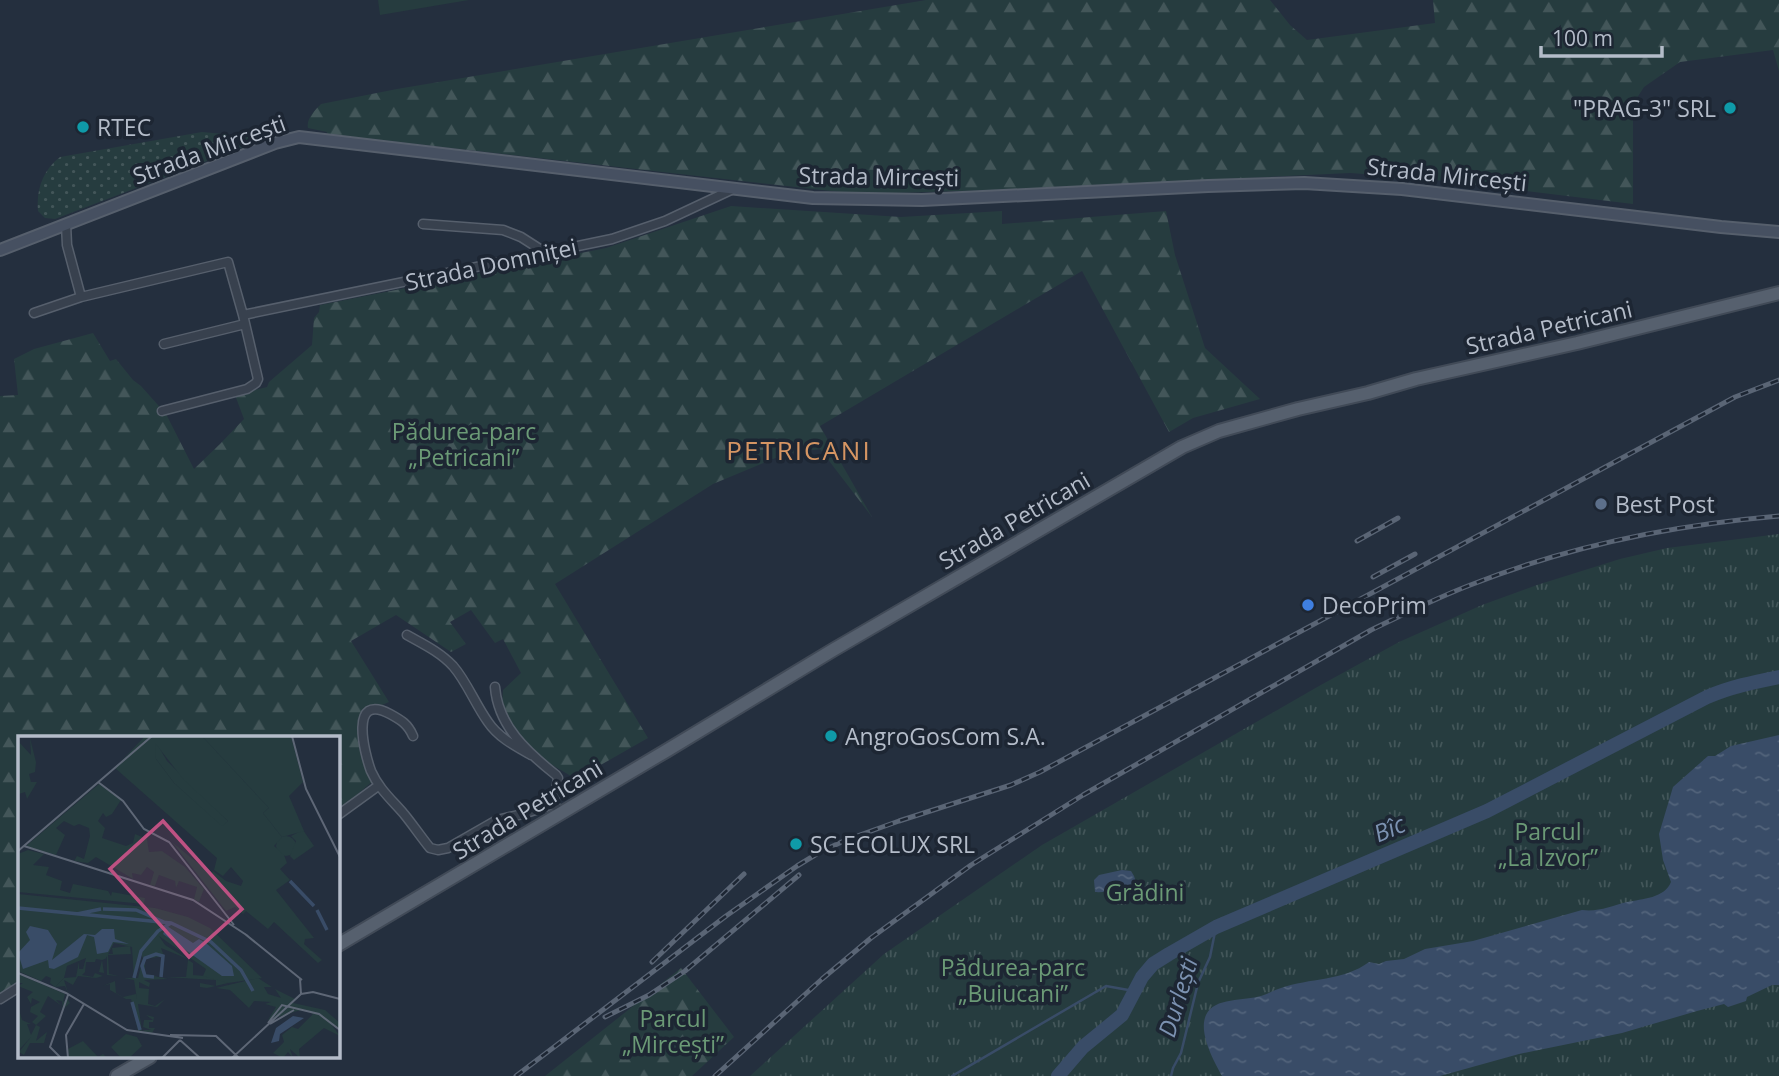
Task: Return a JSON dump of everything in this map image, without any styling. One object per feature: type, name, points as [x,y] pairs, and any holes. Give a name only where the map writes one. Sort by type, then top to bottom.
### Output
[{"type":"main road","name":"Strada Mircești","points":[[0,250],[275,143],[299,137],[731,190],[827,199],[922,200],[1304,183],[1437,193],[1779,232]]},
{"type":"main road","name":"Strada Petricani","points":[[340,944],[557,809],[1182,447],[1219,431],[1298,409],[1779,293]]},
{"type":"main road","points":[[117,1076],[148,1058]]},
{"type":"street","name":"Strada Domniței","points":[[164,344],[244,320],[612,239],[677,216],[731,190]]},
{"type":"street","points":[[66,224],[67,245],[81,297]]},
{"type":"street","points":[[423,224],[503,230],[521,237],[546,253]]},
{"type":"street","points":[[34,313],[81,297],[228,262],[258,375],[256,383],[247,389],[162,411]]},
{"type":"street","points":[[407,635],[451,664],[494,730],[556,775],[557,809],[497,820],[448,848],[430,848],[413,824],[378,786],[363,744],[364,716],[371,710],[382,709],[402,721],[413,736]]},
{"type":"street","points":[[495,687],[501,715],[531,755]]},
{"type":"street","points":[[340,814],[378,786]]},
{"type":"street","points":[[0,999],[18,988]]},
{"type":"green space","points":[[378,0],[469,0],[380,15]]},
{"type":"green space","points":[[926,0],[1270,0],[1290,25],[1307,40],[1435,23],[1433,0],[1779,0],[1779,71],[1773,50],[1680,62],[1644,87],[1633,104],[1633,204],[1419,178],[1350,173],[858,194],[327,134],[308,128],[310,118],[321,104]]},
{"type":"green space","points":[[202,132],[257,137],[259,141],[55,219],[45,218],[38,211],[38,195],[42,181],[49,168],[60,157]]},
{"type":"green space","name":"Pădurea-parc „Petricani”","points":[[731,206],[901,217],[1002,211],[1002,224],[1166,211],[1175,255],[1205,348],[1260,399],[1193,418],[1169,432],[1082,271],[820,426],[872,517],[820,449],[785,454],[713,484],[555,584],[648,738],[576,779],[542,759],[511,724],[502,704],[503,690],[521,673],[503,639],[495,643],[471,610],[450,622],[466,644],[451,652],[396,615],[351,641],[389,702],[361,714],[359,745],[374,780],[340,809],[340,736],[18,736],[18,981],[0,996],[0,396],[18,395],[14,359],[34,349],[93,333],[110,361],[116,359],[166,414],[194,469],[244,419],[235,395],[267,387],[269,382],[312,345],[314,318],[320,305],[606,248]]},
{"type":"green space","name":"Parcul „La Izvor”","points":[[1779,534],[1779,1076],[750,1076],[884,954],[1042,845],[1399,642],[1482,605],[1620,559],[1667,548]]},
{"type":"green space","name":"Parcul „Mircești”","points":[[681,968],[734,1037],[692,1076],[545,1076]]},
{"type":"water","points":[[1779,735],[1779,985],[1772,985],[1747,997],[1746,1001],[1728,1007],[1724,1004],[1622,1033],[1519,1054],[1440,1076],[1222,1076],[1205,1038],[1204,1022],[1210,1009],[1223,1002],[1261,996],[1292,985],[1349,973],[1369,962],[1379,964],[1404,959],[1425,949],[1473,941],[1582,910],[1605,908],[1652,897],[1664,891],[1671,882],[1663,860],[1659,834],[1673,787],[1708,756],[1715,756],[1731,746]]},
{"type":"water","points":[[1122,870],[1131,871],[1136,882],[1116,890],[1095,892],[1094,880],[1099,875]]},
{"type":"waterway","name":"Bîc","points":[[1058,1076],[1083,1047],[1122,1015],[1142,977],[1153,964],[1216,927],[1487,811],[1707,697],[1779,677]]},
{"type":"waterway","name":"Durlești","points":[[1171,1076],[1181,1053],[1198,983],[1210,957],[1216,927]]},
{"type":"waterway","points":[[952,1076],[1106,986],[1134,991]]},
{"type":"railway","points":[[516,1076],[726,916],[820,852],[846,840],[1011,785],[1040,772],[1735,397],[1779,380]]},
{"type":"railway","points":[[715,1076],[871,938],[971,865],[1083,795],[1371,630],[1460,589],[1548,558],[1662,531],[1779,516]]},
{"type":"railway","points":[[1357,541],[1398,518]]},
{"type":"railway","points":[[1373,577],[1415,554]]},
{"type":"railway","points":[[652,962],[744,874]]},
{"type":"railway","points":[[605,1017],[649,995],[685,971],[799,875]]},
{"type":"place","name":"\"PRAG-3\" SRL","points":[[1730,108]]},
{"type":"place","name":"RTEC","points":[[83,127]]},
{"type":"place","name":"Best Post","points":[[1601,504]]},
{"type":"place","name":"DecoPrim","points":[[1308,605]]},
{"type":"place","name":"AngroGosCom S.A.","points":[[831,736]]},
{"type":"place","name":"SC ECOLUX SRL","points":[[796,844]]},
{"type":"district","name":"PETRICANI","points":[[799,450]]},
{"type":"park label","name":"Grădini","points":[[1145,892]]},
{"type":"park label","name":"Pădurea-parc „Buiucani”","points":[[1013,980]]}]
